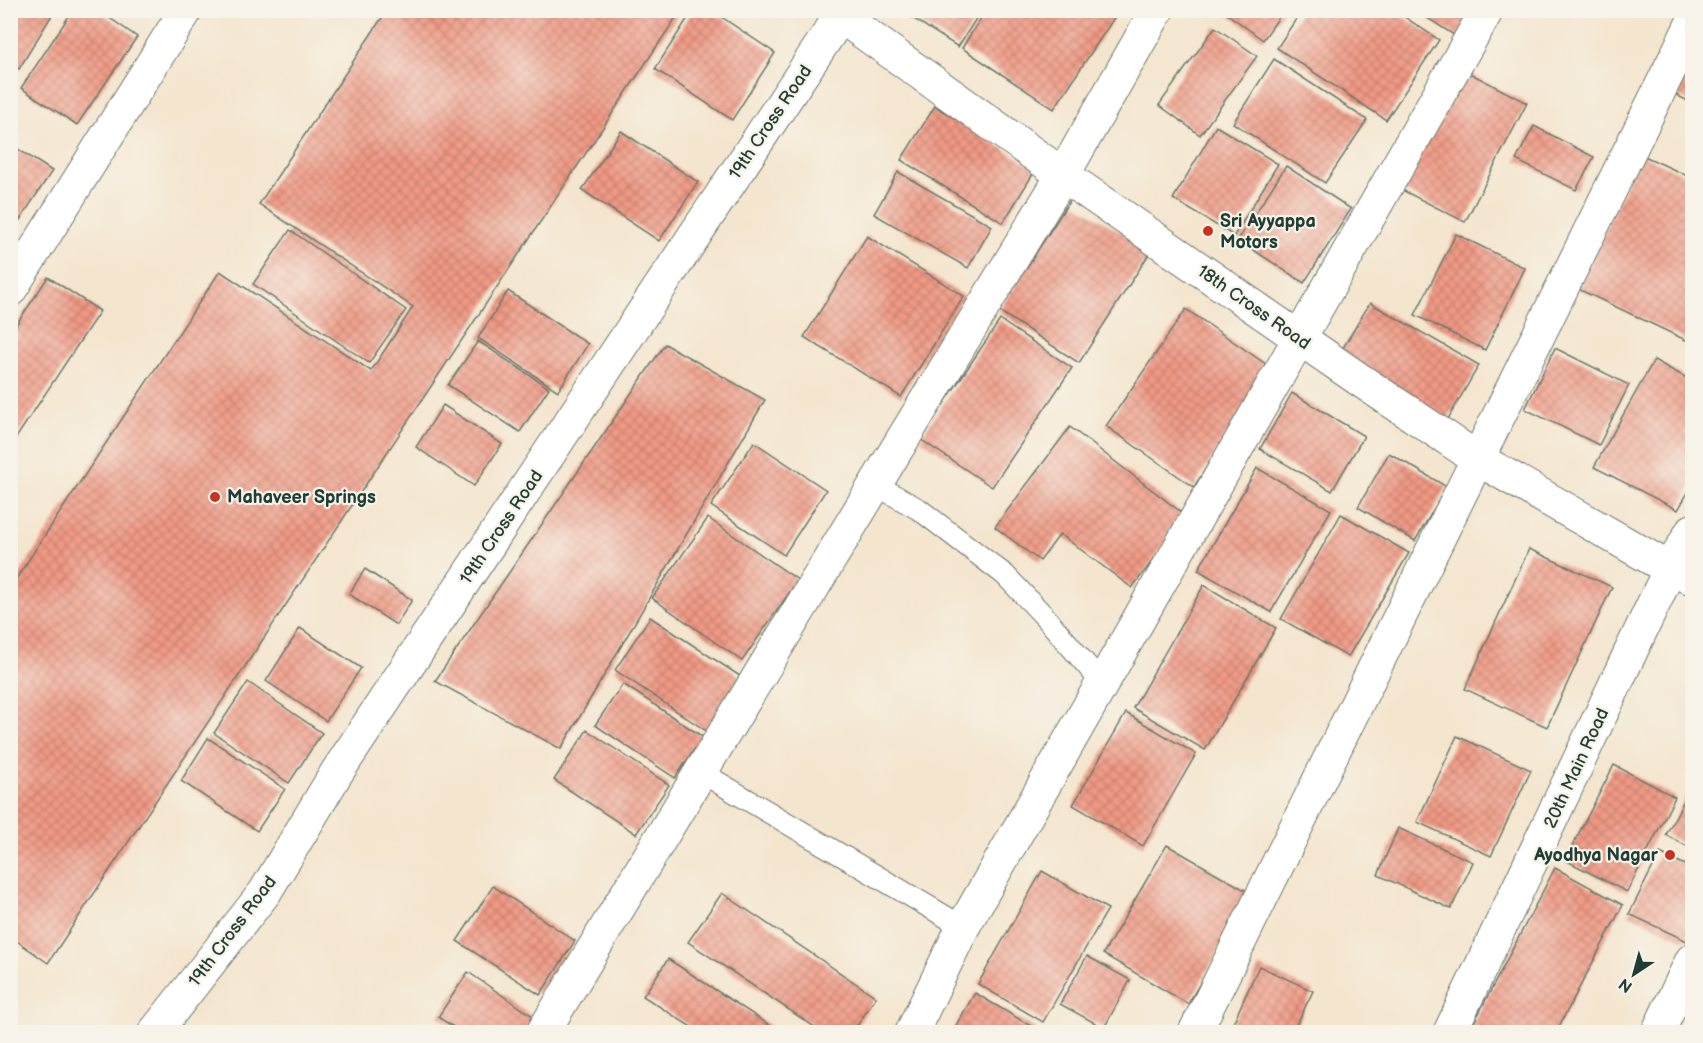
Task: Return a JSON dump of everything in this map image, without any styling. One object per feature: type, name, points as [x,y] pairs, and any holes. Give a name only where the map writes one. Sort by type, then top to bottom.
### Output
[{"type":"street","points":[[16,269],[186,10]]},
{"type":"street","points":[[543,1032],[1063,175],[1157,10]]},
{"type":"street","points":[[912,1032],[963,927],[1298,337],[1487,10]]},
{"type":"street","name":"18th Cross Road","points":[[836,14],[1063,175],[1478,459],[1681,573]]},
{"type":"street","name":"19th Cross Road","points":[[155,1032],[265,892],[337,772],[836,14]]},
{"type":"street","points":[[1195,1032],[1692,24]]},
{"type":"street","name":"20th Main Road","points":[[1450,1032],[1681,573],[1692,531]]},
{"type":"street","points":[[1658,1032],[1692,960]]},
{"type":"lane","points":[[876,485],[920,510],[1005,575],[1102,683]]},
{"type":"lane","points":[[704,774],[963,927]]},
{"type":"building","points":[[10,10],[55,10],[19,69],[10,64]]},
{"type":"building","points":[[73,10],[98,10],[137,37],[77,125],[21,88]]},
{"type":"building","name":"Mahaveer Springs","points":[[387,10],[681,10],[48,963],[10,936],[10,588],[220,271],[371,371],[413,307],[259,204]]},
{"type":"building","points":[[693,10],[711,10],[775,53],[732,120],[655,69]]},
{"type":"building","points":[[900,10],[974,10],[979,14],[958,47]]},
{"type":"building","points":[[986,10],[1103,10],[1114,18],[1054,109],[962,48]]},
{"type":"building","points":[[1222,10],[1284,10],[1263,40]]},
{"type":"building","points":[[1302,10],[1394,10],[1439,40],[1386,120],[1277,48]]},
{"type":"building","points":[[1415,10],[1477,10],[1460,39]]},
{"type":"building","points":[[1215,27],[1257,56],[1200,135],[1159,105]]},
{"type":"building","points":[[1692,51],[1692,103],[1672,93]]},
{"type":"building","points":[[1274,59],[1367,120],[1325,183],[1233,123]]},
{"type":"building","points":[[1458,67],[1527,103],[1465,222],[1396,187]]},
{"type":"building","points":[[935,106],[1036,169],[1003,223],[901,160]]},
{"type":"building","points":[[1216,126],[1278,164],[1234,236],[1173,199]]},
{"type":"building","points":[[1534,126],[1594,157],[1576,190],[1516,160]]},
{"type":"building","points":[[621,131],[698,182],[659,241],[582,190]]},
{"type":"building","points":[[10,144],[52,171],[16,226],[10,222]]},
{"type":"building","points":[[1640,154],[1692,178],[1692,343],[1578,289]]},
{"type":"building","points":[[1286,166],[1351,209],[1304,283],[1238,240]]},
{"type":"building","points":[[898,172],[992,226],[968,268],[874,214]]},
{"type":"building","points":[[1070,200],[1151,251],[1079,363],[999,311]]},
{"type":"building","points":[[290,230],[406,310],[369,363],[253,284]]},
{"type":"building","points":[[1456,234],[1525,268],[1485,350],[1415,315]]},
{"type":"building","points":[[867,236],[964,296],[901,397],[804,337]]},
{"type":"building","points":[[48,277],[100,311],[16,438],[10,434],[10,334]]},
{"type":"building","points":[[508,291],[588,344],[558,391],[478,338]]},
{"type":"building","points":[[1370,303],[1479,365],[1445,424],[1335,361]]},
{"type":"building","points":[[1186,309],[1270,367],[1194,487],[1106,426]]},
{"type":"building","points":[[1000,320],[1072,368],[992,487],[920,439]]},
{"type":"building","points":[[478,341],[549,388],[520,432],[448,385]]},
{"type":"building","points":[[665,344],[765,400],[561,749],[435,681]]},
{"type":"building","points":[[1555,348],[1629,385],[1599,445],[1525,409]]},
{"type":"building","points":[[1654,360],[1692,381],[1692,485],[1678,510],[1594,467]]},
{"type":"building","points":[[1292,393],[1364,436],[1332,491],[1260,449]]},
{"type":"building","points":[[443,405],[502,444],[474,486],[416,447]]},
{"type":"building","points":[[1070,427],[1186,516],[1132,588],[1060,534],[1040,561],[995,527]]},
{"type":"building","points":[[754,442],[826,490],[784,555],[711,506]]},
{"type":"building","points":[[1389,453],[1447,487],[1415,541],[1358,507]]},
{"type":"building","points":[[1257,468],[1331,510],[1271,612],[1198,570]]},
{"type":"building","points":[[1341,514],[1409,553],[1348,657],[1281,619]]},
{"type":"building","points":[[708,518],[798,580],[742,661],[652,598]]},
{"type":"building","points":[[1529,549],[1612,587],[1547,727],[1465,689]]},
{"type":"building","points":[[365,569],[412,600],[396,625],[349,594]]},
{"type":"building","points":[[1204,585],[1276,628],[1205,750],[1133,708]]},
{"type":"building","points":[[650,617],[746,680],[711,734],[615,670]]},
{"type":"building","points":[[300,628],[361,668],[326,721],[266,681]]},
{"type":"building","points":[[248,682],[322,733],[289,783],[214,733]]},
{"type":"building","points":[[623,684],[703,737],[675,778],[595,725]]},
{"type":"building","points":[[1126,713],[1196,754],[1143,846],[1073,805]]},
{"type":"building","points":[[587,730],[669,785],[636,834],[554,780]]},
{"type":"building","points":[[1457,736],[1531,770],[1491,856],[1417,822]]},
{"type":"building","points":[[208,738],[285,789],[257,831],[181,781]]},
{"type":"building","points":[[1614,765],[1675,797],[1627,892],[1565,860]]},
{"type":"building","points":[[1692,785],[1692,849],[1666,835]]},
{"type":"building","points":[[1398,828],[1473,862],[1451,909],[1378,875]]},
{"type":"building","points":[[1167,845],[1252,894],[1188,1004],[1103,954]]},
{"type":"building","points":[[1660,853],[1692,868],[1692,930],[1687,941],[1629,914]]},
{"type":"building","points":[[1555,868],[1623,905],[1556,1032],[1469,1032]]},
{"type":"building","points":[[1042,871],[1108,909],[1043,1022],[978,984]]},
{"type":"building","points":[[493,886],[575,941],[540,995],[457,941]]},
{"type":"building","points":[[722,893],[876,997],[853,1032],[822,1032],[688,942]]},
{"type":"building","points":[[1087,956],[1130,980],[1104,1028],[1060,1004]]},
{"type":"building","points":[[668,959],[780,1032],[699,1032],[643,996]]},
{"type":"building","points":[[1259,966],[1313,991],[1293,1032],[1229,1032]]},
{"type":"building","points":[[468,972],[537,1019],[528,1032],[461,1032],[438,1017]]},
{"type":"building","points":[[975,993],[1036,1029],[1034,1032],[952,1032]]},
{"type":"place","name":"Sri Ayyappa Motors","points":[[1208,231]]},
{"type":"place","name":"Mahaveer Springs","points":[[215,497]]},
{"type":"place","name":"Ayodhya Nagar","points":[[1670,855]]}]
